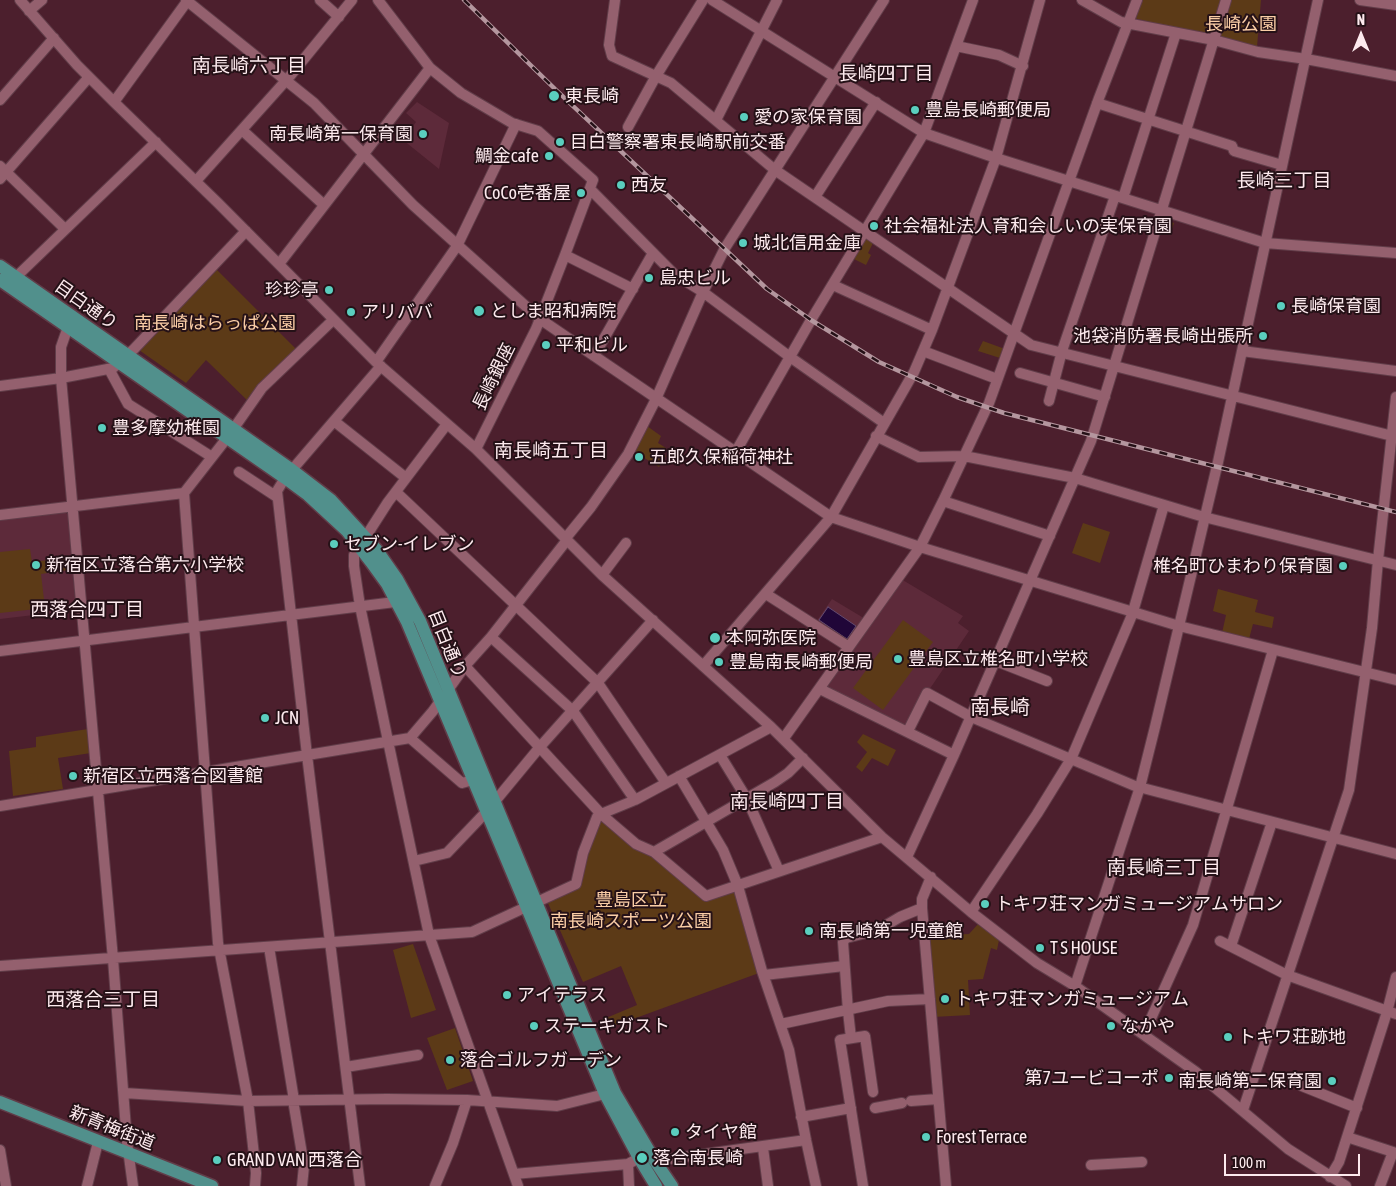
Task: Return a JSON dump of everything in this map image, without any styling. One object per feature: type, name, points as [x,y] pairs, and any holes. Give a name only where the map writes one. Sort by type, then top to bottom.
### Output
[{"type":"main road","name":"目白通り","points":[[0,266],[119,362]]},
{"type":"main road","name":"目白通り","points":[[0,280],[119,362],[289,474],[347,531],[363,542],[387,584],[403,601],[407,622],[444,697],[532,905],[616,1093],[655,1162],[672,1186]]},
{"type":"main road","name":"目白通り","points":[[444,697],[473,780],[490,806]]},
{"type":"main road","name":"目白通り","points":[[532,905],[605,1094],[634,1161],[656,1186]]},
{"type":"main road","name":"新青梅街道","points":[[0,1102],[212,1186]]},
{"type":"street","points":[[20,0],[89,77],[196,181],[378,364],[476,449],[602,575],[784,738],[882,837],[971,912],[1037,964],[1075,986],[1144,1034],[1196,1072],[1288,1149],[1346,1186]]},
{"type":"street","points":[[29,11],[42,0]]},
{"type":"street","points":[[114,102],[187,0],[314,103],[413,206],[540,319],[831,517],[920,547],[1179,626],[1396,680]]},
{"type":"street","points":[[320,0],[339,17]]},
{"type":"street","points":[[196,181],[285,81],[352,0]]},
{"type":"street","points":[[378,0],[430,68],[461,93],[516,124],[538,131],[591,184],[674,274],[703,292],[790,358],[884,423]]},
{"type":"street","points":[[616,0],[609,45],[612,56],[656,76],[682,91],[775,170],[1031,345],[1232,397],[1394,436]]},
{"type":"street","points":[[628,127],[656,76],[703,0]]},
{"type":"street","points":[[712,0],[924,133],[996,158],[1265,243],[1396,253]]},
{"type":"street","points":[[716,120],[777,0]]},
{"type":"street","points":[[0,806],[410,738],[591,508],[628,454],[656,399],[703,292],[725,248],[884,0]]},
{"type":"street","points":[[735,453],[864,231],[924,133],[974,0]]},
{"type":"street","points":[[703,666],[831,517],[914,372],[932,330],[996,158],[1040,0]]},
{"type":"street","points":[[1082,0],[1121,22],[1214,40],[1258,52],[1396,76]]},
{"type":"street","points":[[784,738],[920,547],[943,501],[985,412],[1097,103],[1137,0]]},
{"type":"street","points":[[907,857],[996,661],[1094,431],[1226,0]]},
{"type":"street","points":[[1075,986],[1140,787],[1232,397],[1318,0]]},
{"type":"street","points":[[1360,0],[1396,5]]},
{"type":"street","points":[[1050,401],[1062,353],[1148,119],[1176,33]]},
{"type":"street","points":[[0,100],[54,38]]},
{"type":"street","points":[[956,46],[999,56],[1023,66]]},
{"type":"street","points":[[279,264],[430,68]]},
{"type":"street","points":[[65,229],[2,172],[89,77]]},
{"type":"street","points":[[815,197],[876,102]]},
{"type":"street","points":[[1097,103],[1232,146],[1234,151],[1282,165]]},
{"type":"street","points":[[360,1186],[307,755],[277,491],[378,364],[457,246],[516,124]]},
{"type":"street","points":[[242,130],[324,205]]},
{"type":"street","points":[[16,277],[156,142]]},
{"type":"street","name":"長崎銀座","points":[[476,449],[540,319],[591,184]]},
{"type":"street","points":[[0,386],[61,378],[119,362],[246,231]]},
{"type":"street","points":[[594,356],[653,253]]},
{"type":"street","points":[[565,255],[633,289]]},
{"type":"street","points":[[833,285],[932,330]]},
{"type":"street","points":[[255,1186],[256,1173],[248,1101],[219,951],[184,492],[230,434],[262,388],[333,320]]},
{"type":"street","points":[[68,327],[62,347],[61,378],[129,1154],[134,1186]]},
{"type":"street","points":[[923,351],[997,379]]},
{"type":"street","points":[[1242,351],[1396,371]]},
{"type":"street","points":[[119,362],[128,404],[212,457]]},
{"type":"street","points":[[1020,373],[1105,396]]},
{"type":"street","points":[[1243,1110],[1349,790],[1372,628],[1384,504],[1394,436],[1396,397]]},
{"type":"street","points":[[334,421],[406,478]]},
{"type":"street","points":[[447,424],[406,478],[354,554],[354,566],[360,606],[429,935],[518,1186]]},
{"type":"street","points":[[876,436],[919,457],[964,456],[1075,478],[1204,517],[1396,565]]},
{"type":"street","points":[[239,472],[277,497]]},
{"type":"street","points":[[0,515],[184,492]]},
{"type":"street","points":[[396,492],[598,683],[666,783]]},
{"type":"street","points":[[943,501],[1050,536]]},
{"type":"street","points":[[971,912],[1072,759],[1132,612],[1164,505]]},
{"type":"street","points":[[602,575],[626,543]]},
{"type":"street","points":[[766,594],[849,647]]},
{"type":"street","points":[[0,651],[403,601]]},
{"type":"street","points":[[414,861],[448,853],[653,620]]},
{"type":"street","points":[[491,637],[573,711],[635,800]]},
{"type":"street","points":[[1144,1034],[1193,925],[1273,650]]},
{"type":"street","points":[[996,661],[1047,681]]},
{"type":"street","points":[[465,666],[601,814],[636,844],[654,852],[706,896],[882,837]]},
{"type":"street","points":[[820,689],[954,755]]},
{"type":"street","points":[[908,731],[927,693],[971,717],[1140,787],[1396,854]]},
{"type":"street","points":[[0,966],[472,932],[576,884],[583,853],[597,817],[601,814],[635,800],[771,727]]},
{"type":"street","points":[[410,738],[462,782],[473,780]]},
{"type":"street","points":[[720,755],[747,799],[779,871]]},
{"type":"street","points":[[654,852],[747,799],[788,773],[803,758]]},
{"type":"street","points":[[679,776],[723,850],[738,886],[764,975],[790,1050],[801,1117],[816,1186]]},
{"type":"street","points":[[1231,946],[1272,822]]},
{"type":"street","points":[[931,877],[922,899],[922,908],[946,1186]]},
{"type":"street","points":[[851,1038],[843,942],[846,938],[878,930],[900,917],[922,908]]},
{"type":"street","points":[[1220,941],[1287,975],[1392,1013]]},
{"type":"street","points":[[269,948],[304,1166],[302,1186]]},
{"type":"street","points":[[764,975],[844,966]]},
{"type":"street","points":[[1330,1177],[1340,1162],[1357,1108],[1392,1013],[1396,977]]},
{"type":"street","points":[[781,1024],[888,1001],[930,999]]},
{"type":"street","points":[[863,1186],[840,1040],[865,1036],[873,1092]]},
{"type":"street","points":[[346,1067],[418,1055]]},
{"type":"street","points":[[1302,1086],[1357,1108]]},
{"type":"street","points":[[124,1093],[248,1101],[489,1100],[557,1106],[605,1094]]},
{"type":"street","points":[[875,1108],[906,1102],[938,1099]]},
{"type":"street","points":[[435,1186],[453,1143],[467,1100]]},
{"type":"street","points":[[801,1117],[851,1108]]},
{"type":"street","points":[[1347,1137],[1393,1152],[1380,1186]]},
{"type":"street","points":[[655,1162],[763,1148],[806,1140]]},
{"type":"street","points":[[87,1186],[98,1142]]},
{"type":"street","points":[[763,1148],[768,1186]]},
{"type":"street","points":[[0,1150],[4,1180]]},
{"type":"street","points":[[514,1174],[634,1161],[629,1186]]},
{"type":"street","points":[[1091,1165],[1142,1162]]},
{"type":"shaded area","points":[[417,102],[449,123],[439,169],[403,140],[416,122],[406,113]]},
{"type":"shaded area","name":"新宿区立落合第六小学校","points":[[65,512],[68,515],[76,610],[0,619],[0,520]]},
{"type":"shaded area","name":"豊島区立椎名町小学校","points":[[901,579],[963,616],[958,623],[969,631],[929,690],[925,688],[906,727],[826,687]]},
{"type":"shaded area","points":[[832,599],[862,617],[863,622],[848,644],[816,622]]},
{"type":"shaded area","points":[[828,607],[856,626],[847,639],[819,620]]},
{"type":"green space","name":"長崎公園","points":[[1141,0],[1224,0],[1210,37],[1134,18]]},
{"type":"green space","name":"長崎公園","points":[[1227,0],[1261,0],[1257,47],[1218,38]]},
{"type":"green space","points":[[1162,219],[1174,223],[1170,235],[1158,231]]},
{"type":"green space","points":[[865,236],[874,241],[868,253],[871,255],[866,265],[852,258]]},
{"type":"green space","name":"南長崎はらっぱ公園","points":[[215,268],[297,350],[249,402],[206,360],[186,383],[139,350]]},
{"type":"green space","points":[[983,341],[1005,349],[1000,358],[978,351]]},
{"type":"green space","points":[[647,426],[661,436],[658,443],[666,448],[663,454],[666,456],[659,467],[633,451]]},
{"type":"green space","points":[[1083,523],[1110,532],[1100,563],[1072,553]]},
{"type":"green space","points":[[30,549],[32,562],[67,558],[68,570],[41,574],[45,608],[0,613],[0,552]]},
{"type":"green space","points":[[1218,589],[1258,600],[1255,612],[1274,617],[1272,628],[1253,624],[1249,639],[1222,633],[1226,615],[1213,611]]},
{"type":"green space","points":[[903,620],[933,642],[883,710],[853,688]]},
{"type":"green space","points":[[88,729],[91,753],[58,758],[63,789],[13,796],[9,751],[36,747],[36,737]]},
{"type":"green space","points":[[863,734],[896,750],[888,766],[872,758],[862,772],[856,767],[867,752],[857,742]]},
{"type":"green space","name":"豊島区立 南長崎スポーツ公園","points":[[599,819],[657,856],[704,899],[732,891],[736,893],[759,973],[603,1030],[599,1021],[637,1005],[621,966],[583,982],[547,901],[578,885]]},
{"type":"green space","points":[[979,923],[999,940],[997,950],[991,948],[983,979],[968,980],[970,1015],[933,1017],[928,936],[969,934]]},
{"type":"green space","points":[[413,944],[436,1010],[411,1018],[393,950]]},
{"type":"green space","name":"落合ゴルフガーデン","points":[[455,1028],[473,1081],[447,1090],[427,1038]]},
{"type":"railway","points":[[464,0],[556,90],[767,289],[811,320],[879,362],[957,397],[1004,413],[1396,512]]},
{"type":"place","name":"東長崎","points":[[554,96]]},
{"type":"place","name":"豊島長崎郵便局","points":[[915,110]]},
{"type":"place","name":"愛の家保育園","points":[[744,117]]},
{"type":"place","name":"南長崎第一保育園","points":[[423,134]]},
{"type":"place","name":"目白警察署東長崎駅前交番","points":[[560,142]]},
{"type":"place","name":"鯛金cafe","points":[[549,156]]},
{"type":"place","name":"西友","points":[[621,185]]},
{"type":"place","name":"CoCo壱番屋","points":[[581,193]]},
{"type":"place","name":"社会福祉法人育和会しいの実保育園","points":[[874,226]]},
{"type":"place","name":"城北信用金庫","points":[[743,243]]},
{"type":"place","name":"島忠ビル","points":[[649,278]]},
{"type":"place","name":"珍珍亭","points":[[329,290]]},
{"type":"place","name":"長崎保育園","points":[[1281,306]]},
{"type":"place","name":"としま昭和病院","points":[[479,311]]},
{"type":"place","name":"アリババ","points":[[351,312]]},
{"type":"place","name":"池袋消防署長崎出張所","points":[[1263,336]]},
{"type":"place","name":"平和ビル","points":[[546,345]]},
{"type":"place","name":"豊多摩幼稚園","points":[[102,428]]},
{"type":"place","name":"五郎久保稲荷神社","points":[[639,457]]},
{"type":"place","name":"セブン-イレブン","points":[[334,544]]},
{"type":"place","name":"新宿区立落合第六小学校","points":[[36,565]]},
{"type":"place","name":"椎名町ひまわり保育園","points":[[1343,566]]},
{"type":"place","name":"本阿弥医院","points":[[715,638]]},
{"type":"place","name":"豊島区立椎名町小学校","points":[[898,659]]},
{"type":"place","name":"豊島南長崎郵便局","points":[[719,662]]},
{"type":"place","name":"JCN","points":[[265,718]]},
{"type":"place","name":"新宿区立西落合図書館","points":[[73,776]]},
{"type":"place","name":"トキワ荘マンガミュージアムサロン","points":[[985,904]]},
{"type":"place","name":"南長崎第一児童館","points":[[809,931]]},
{"type":"place","name":"T S HOUSE","points":[[1040,948]]},
{"type":"place","name":"アイテラス","points":[[507,995]]},
{"type":"place","name":"トキワ荘マンガミュージアム","points":[[945,999]]},
{"type":"place","name":"ステーキガスト","points":[[534,1026]]},
{"type":"place","name":"なかや","points":[[1111,1026]]},
{"type":"place","name":"トキワ荘跡地","points":[[1228,1037]]},
{"type":"place","name":"落合ゴルフガーデン","points":[[450,1060]]},
{"type":"place","name":"第7ユービコーポ","points":[[1169,1078]]},
{"type":"place","name":"南長崎第二保育園","points":[[1332,1081]]},
{"type":"place","name":"タイヤ館","points":[[675,1132]]},
{"type":"place","name":"Forest Terrace","points":[[926,1137]]},
{"type":"place","name":"落合南長崎","points":[[642,1158]]},
{"type":"place","name":"GRAND VAN 西落合","points":[[217,1160]]},
{"type":"district","name":"南長崎六丁目","points":[[249,66]]},
{"type":"district","name":"長崎四丁目","points":[[886,74]]},
{"type":"district","name":"長崎三丁目","points":[[1284,181]]},
{"type":"district","name":"南長崎五丁目","points":[[551,451]]},
{"type":"district","name":"西落合四丁目","points":[[87,610]]},
{"type":"district","name":"南長崎","points":[[1000,708]]},
{"type":"district","name":"南長崎四丁目","points":[[787,802]]},
{"type":"district","name":"南長崎三丁目","points":[[1164,868]]},
{"type":"district","name":"西落合三丁目","points":[[103,1000]]}]
